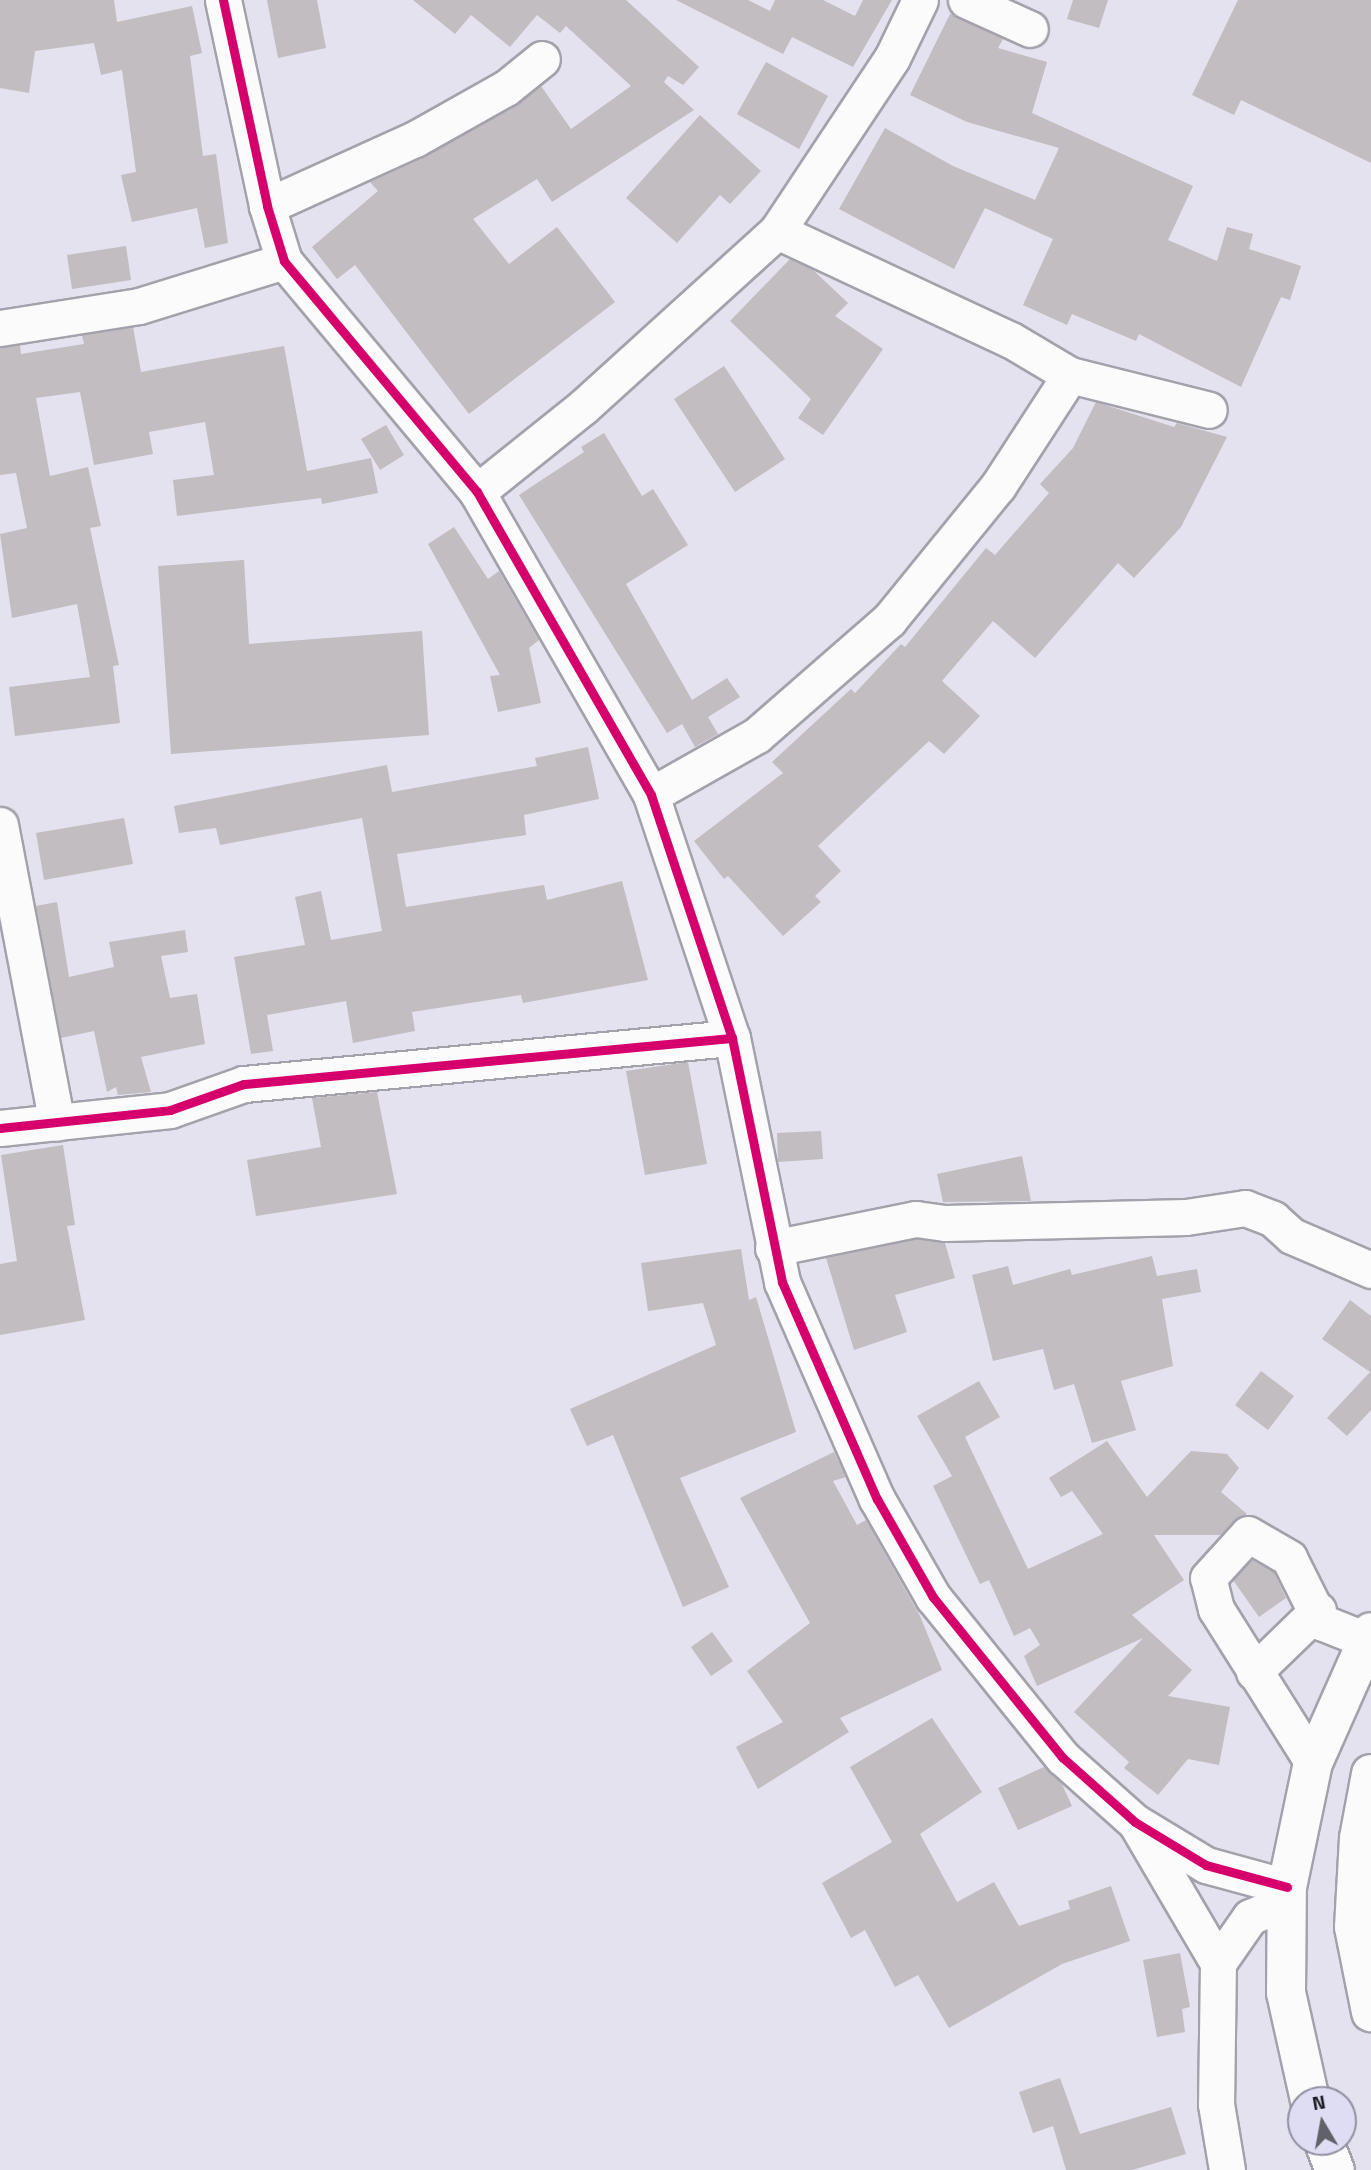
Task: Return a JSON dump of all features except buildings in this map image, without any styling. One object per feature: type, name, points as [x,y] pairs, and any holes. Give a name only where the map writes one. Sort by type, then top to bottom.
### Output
[{"type":"main road","points":[[1307,2086],[1286,1993],[1287,1894],[1312,1763],[1368,1636]]},
{"type":"main road","points":[[1371,1774],[1359,1838],[1354,1927],[1371,2012]]},
{"type":"street","points":[[223,0],[267,206],[284,261],[477,492],[651,795],[732,1038],[782,1282],[877,1499],[933,1597],[1062,1757],[1135,1822],[1206,1865],[1287,1894]]},
{"type":"street","points":[[477,492],[583,407],[777,232],[892,58],[920,0]]},
{"type":"street","points":[[966,0],[1030,29]]},
{"type":"street","points":[[267,206],[426,133],[506,88],[542,59]]},
{"type":"street","points":[[777,232],[1011,340],[1070,375],[1209,410]]},
{"type":"street","points":[[0,328],[139,306],[284,261]]},
{"type":"street","points":[[651,795],[757,735],[889,620],[998,486],[1070,375]]},
{"type":"street","points":[[0,825],[57,1123]]},
{"type":"street","points":[[0,1128],[170,1110],[244,1084],[732,1038]]},
{"type":"street","points":[[773,1248],[916,1219],[945,1223],[1186,1217],[1245,1208],[1273,1219],[1292,1236],[1371,1270]]},
{"type":"street","points":[[1312,1763],[1216,1609],[1208,1578],[1248,1534],[1289,1558],[1318,1610],[1321,1622],[1368,1636]]},
{"type":"street","points":[[1254,1672],[1318,1610]]},
{"type":"street","points":[[1135,1822],[1218,1963],[1216,2104],[1227,2170]]},
{"type":"street","points":[[1218,1963],[1250,1917],[1287,1894]]},
{"type":"cycle path","points":[[223,0],[267,206],[284,261],[477,492],[651,795],[732,1038],[782,1282],[877,1499],[933,1597],[1062,1757],[1135,1822],[1206,1865],[1287,1887]]},
{"type":"cycle path","points":[[0,1128],[170,1110],[244,1084],[732,1038]]}]
